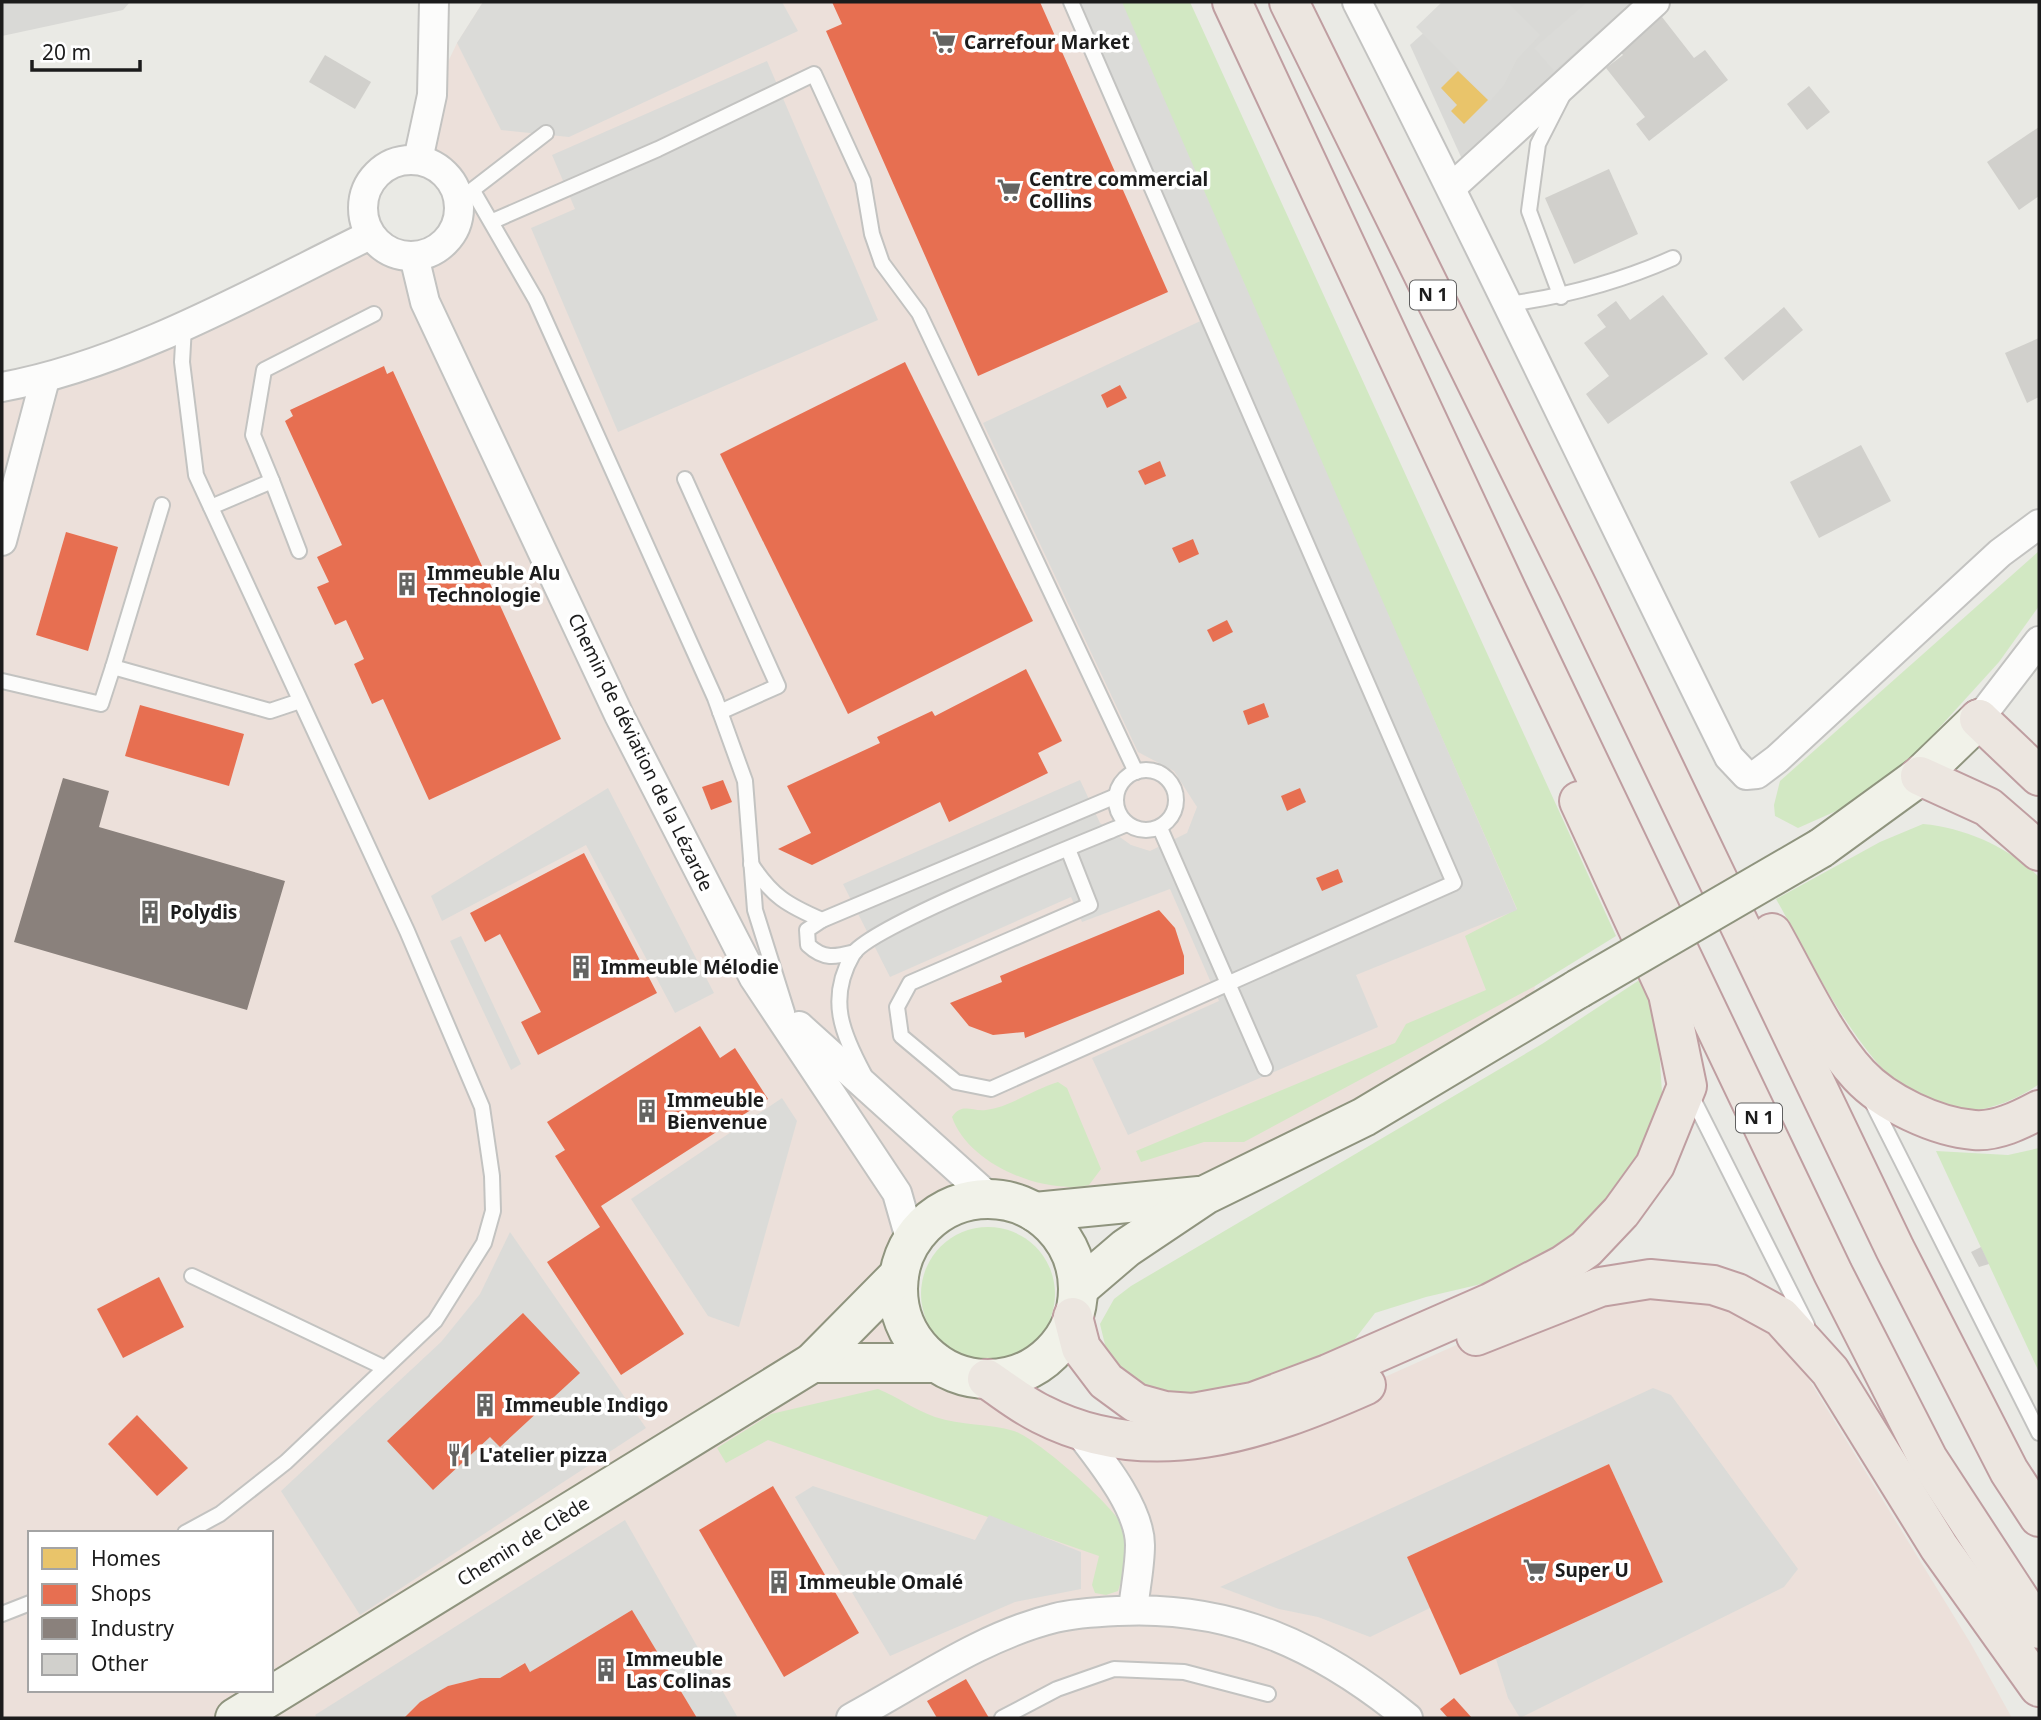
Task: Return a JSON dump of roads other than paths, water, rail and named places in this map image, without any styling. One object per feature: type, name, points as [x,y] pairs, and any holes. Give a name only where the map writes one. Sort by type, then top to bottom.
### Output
[{"type":"highway","name":"N 1","points":[[1232,2],[1507,591],[1833,1273],[1928,1459],[2039,1629]]},
{"type":"highway","name":"N 1","points":[[1289,2],[1578,588],[1895,1249],[2009,1471],[2039,1517]]},
{"type":"highway","points":[[1578,588],[1821,1021],[1860,1076],[1899,1104],[1932,1122],[1975,1131],[2013,1124],[2039,1110]]},
{"type":"highway","points":[[1076,1303],[1081,1348],[1106,1381],[1136,1403],[1165,1411],[1193,1413],[1253,1402],[1328,1374],[1490,1303],[1563,1265],[1586,1249],[1621,1212],[1655,1165],[1687,1086],[1668,994],[1583,812],[1507,591]]},
{"type":"highway","points":[[1979,719],[2039,776]]},
{"type":"highway","points":[[1920,776],[1988,807],[2039,851]]},
{"type":"highway","points":[[987,1380],[1043,1416],[1141,1444],[1174,1443],[1244,1431],[1311,1410],[1510,1321],[1600,1287],[1650,1279],[1684,1280],[1737,1293],[1781,1317],[1830,1371],[1939,1547],[2039,1687]]},
{"type":"main road","points":[[1076,1303],[1073,1259],[1058,1232],[1035,1212],[1017,1204],[991,1199],[966,1202],[940,1213],[905,1259],[898,1300],[905,1324],[917,1346],[936,1363],[960,1375],[987,1380],[1015,1375],[1040,1363],[1060,1343],[1076,1303],[1126,1248],[1205,1195],[1364,1117],[1821,848],[1920,776],[1979,719]]},
{"type":"main road","points":[[1035,1212],[1205,1195]]},
{"type":"main road","name":"Chemin de Clède","points":[[235,1718],[812,1363],[905,1259]]},
{"type":"main road","points":[[812,1363],[936,1363]]},
{"type":"street","points":[[418,160],[432,95],[434,2]]},
{"type":"street","points":[[1357,2],[1452,187],[1612,524],[1729,757],[1746,775],[1758,774],[1777,759],[2000,553],[2039,524]]},
{"type":"street","points":[[1452,187],[1655,2]]},
{"type":"street","points":[[403,160],[418,160],[447,175],[455,188],[465,196],[451,234],[440,247],[414,257],[395,254],[381,247],[370,234],[364,220],[362,205],[366,189],[375,175],[387,166],[403,160]]},
{"type":"street","points":[[2,387],[45,379],[184,326],[370,234]]},
{"type":"street","name":"Chemin de déviation de la Lézarde","points":[[414,257],[425,302],[619,715],[754,978],[897,1193],[905,1259]]},
{"type":"street","points":[[2,541],[45,379]]},
{"type":"street","points":[[1979,719],[2039,640]]},
{"type":"street","name":"Chemin de déviation de la Lézarde","points":[[754,978],[788,1016],[991,1199]]},
{"type":"street","points":[[1076,1427],[1108,1471],[1133,1516],[1140,1543],[1133,1610]]},
{"type":"street","points":[[851,1718],[893,1708],[1001,1638],[1055,1618],[1133,1610],[1184,1611],[1264,1630],[1347,1671],[1408,1718]]},
{"type":"lane","points":[[1068,849],[1090,905],[910,983],[897,1007],[901,1036],[956,1082],[991,1089],[1454,883],[1071,2]]},
{"type":"lane","points":[[493,221],[658,149],[814,74],[863,181],[872,234],[882,262],[919,313],[1136,772]]},
{"type":"lane","points":[[1561,297],[1529,211],[1538,144],[1572,76]]},
{"type":"lane","points":[[546,133],[465,196],[493,221],[541,311],[720,712],[745,781],[755,910],[788,1016]]},
{"type":"lane","points":[[1508,304],[1561,297],[1620,281],[1673,258]]},
{"type":"lane","points":[[299,551],[253,435],[264,370],[374,314]]},
{"type":"lane","points":[[184,326],[182,362],[196,475],[407,931],[482,1107],[492,1176],[493,1211],[484,1243],[435,1321],[286,1462],[220,1514],[189,1531]]},
{"type":"lane","points":[[685,479],[778,686],[720,712]]},
{"type":"lane","points":[[211,507],[272,481]]},
{"type":"lane","points":[[2,681],[101,704],[162,505]]},
{"type":"lane","points":[[113,667],[270,711],[300,701]]},
{"type":"lane","points":[[1144,770],[1160,773],[1173,785],[1177,801],[1175,812],[1160,828],[1143,831],[1127,824],[1116,806],[1116,796],[1123,781],[1136,772],[1144,770]]},
{"type":"lane","points":[[1116,796],[821,920],[807,930],[808,944],[817,953],[832,958],[855,951],[897,923],[1127,824]]},
{"type":"lane","points":[[1160,828],[1265,1068]]},
{"type":"lane","points":[[750,863],[768,890],[790,906],[821,920]]},
{"type":"lane","points":[[855,951],[841,981],[838,1010],[849,1046],[879,1100]]},
{"type":"lane","points":[[1860,1076],[2039,1433]]},
{"type":"lane","points":[[1687,1086],[1830,1371]]},
{"type":"lane","points":[[192,1276],[385,1368]]},
{"type":"lane","points":[[2,1614],[28,1604]]},
{"type":"lane","points":[[1002,1718],[1057,1689],[1114,1669],[1184,1672],[1268,1694]]},
{"type":"place","name":"Carrefour Market","points":[[944,42]]},
{"type":"place","name":"Centre commercial Collins","points":[[1009,190]]},
{"type":"place","name":"Immeuble Alu Technologie","points":[[407,584]]},
{"type":"place","name":"Polydis","points":[[150,912]]},
{"type":"place","name":"Immeuble Mélodie","points":[[581,967]]},
{"type":"place","name":"Immeuble Bienvenue","points":[[647,1111]]},
{"type":"place","name":"Immeuble Indigo","points":[[485,1405]]},
{"type":"place","name":"L'atelier pizza","points":[[459,1455]]},
{"type":"place","name":"Super U","points":[[1535,1570]]},
{"type":"place","name":"Immeuble Omalé","points":[[779,1582]]},
{"type":"place","name":"Immeuble Las Colinas","points":[[606,1670]]}]
